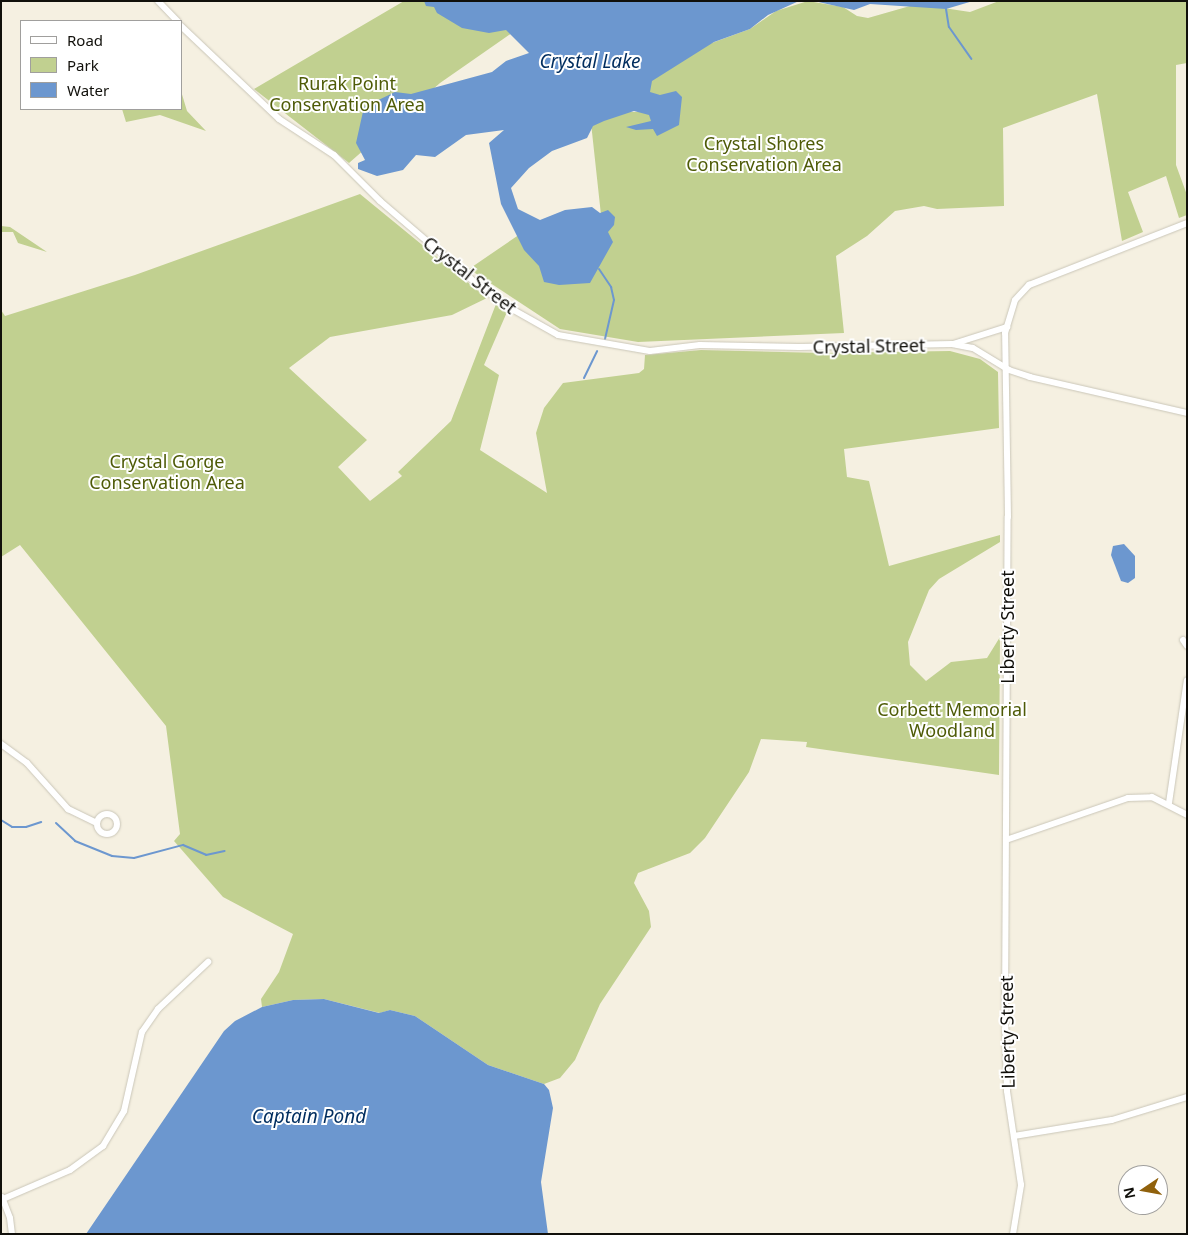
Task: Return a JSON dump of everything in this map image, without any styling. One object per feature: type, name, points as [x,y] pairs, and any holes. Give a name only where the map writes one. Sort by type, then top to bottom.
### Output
[{"type":"street","points":[[158,1],[176,20]]},
{"type":"street","name":"Crystal Street","points":[[182,27],[279,119],[334,155],[380,201],[471,279],[503,304],[558,335],[650,351],[700,345],[799,347],[952,344],[973,348],[1006,368],[1030,377],[1187,414]]},
{"type":"street","name":"Liberty Street","points":[[1013,1234],[1021,1185],[1007,1085],[1007,327],[1015,300],[1028,285],[1187,223]]},
{"type":"street","name":"Crystal Street","points":[[952,344],[1007,327]]},
{"type":"street","points":[[1169,803],[1187,680]]},
{"type":"street","points":[[1,744],[31,768],[68,809],[97,823]]},
{"type":"street","points":[[1006,840],[1125,799],[1152,797],[1169,803],[1187,815]]},
{"type":"street","points":[[12,1234],[2,1198],[70,1170],[103,1146],[124,1112],[138,1045],[149,1020],[208,962]]},
{"type":"street","points":[[1014,1136],[1112,1120],[1187,1097]]},
{"type":"green space","name":"Rurak Point Conservation Area","points":[[404,1],[558,1],[440,83],[349,163],[254,89]]},
{"type":"green space","name":"Crystal Shores Conservation Area","points":[[808,1],[843,7],[857,16],[868,18],[917,4],[970,12],[999,1],[1187,1],[1187,63],[1176,65],[1176,165],[1187,195],[1187,215],[1179,218],[1166,176],[1128,192],[1143,232],[1122,241],[1097,94],[1003,128],[1004,206],[937,209],[924,206],[895,211],[867,236],[836,256],[844,333],[638,342],[560,329],[469,269],[526,230],[601,215],[591,123],[620,112],[648,112],[647,83],[709,44],[750,29],[776,11]]},
{"type":"green space","points":[[182,94],[187,111],[206,131],[160,115],[126,122],[122,110],[182,110]]},
{"type":"green space","points":[[360,194],[487,298],[452,315],[330,337],[289,368],[367,440],[338,467],[370,501],[402,476],[398,472],[451,421],[496,304],[507,312],[484,365],[499,375],[480,450],[547,493],[536,433],[544,408],[563,383],[639,373],[644,369],[645,355],[701,350],[822,353],[950,351],[980,359],[998,372],[999,428],[844,449],[847,477],[869,481],[889,566],[1000,535],[1000,542],[939,579],[929,590],[908,642],[910,665],[926,681],[951,662],[987,658],[1000,637],[999,775],[806,747],[807,742],[761,739],[749,772],[705,838],[690,853],[638,873],[634,883],[649,911],[651,927],[600,1004],[575,1060],[560,1078],[544,1084],[488,1065],[415,1016],[390,1010],[380,1013],[324,999],[293,1000],[262,1007],[261,999],[279,972],[293,934],[223,897],[174,841],[180,834],[166,726],[20,545],[1,557],[1,310],[5,316],[135,275]]},
{"type":"green space","points":[[1,226],[10,227],[47,252],[18,243],[13,232],[1,232]]},
{"type":"water","name":"Crystal Lake","points":[[424,1],[799,1],[768,15],[750,29],[714,42],[652,81],[650,92],[660,95],[676,91],[682,97],[679,125],[657,136],[653,129],[636,130],[626,127],[651,121],[649,115],[634,111],[604,121],[593,126],[587,138],[552,151],[529,168],[511,188],[518,209],[540,220],[565,210],[592,207],[600,213],[608,210],[615,217],[614,225],[608,232],[613,242],[590,283],[559,285],[544,282],[539,266],[524,250],[501,204],[489,143],[504,130],[466,135],[435,157],[416,155],[403,170],[377,176],[358,169],[358,163],[365,160],[356,143],[364,107],[395,92],[411,94],[492,72],[506,61],[529,53],[506,30],[489,33],[462,28],[437,13],[434,7],[426,6]]},
{"type":"water","points":[[814,1],[973,1],[946,9],[870,4],[854,10]]},
{"type":"water","points":[[1124,544],[1135,556],[1135,578],[1128,583],[1121,581],[1111,555],[1113,546]]},
{"type":"water","name":"Captain Pond","points":[[324,999],[379,1013],[390,1010],[415,1016],[488,1065],[544,1084],[549,1090],[553,1108],[541,1182],[548,1234],[86,1234],[224,1031],[235,1021],[262,1007],[293,1000]]},
{"type":"waterway","points":[[946,9],[949,27],[971,59]]},
{"type":"waterway","points":[[599,269],[611,287],[614,300],[605,339]]},
{"type":"waterway","points":[[584,378],[597,351]]},
{"type":"waterway","points":[[1,820],[12,827],[26,827],[41,822]]},
{"type":"waterway","points":[[56,823],[75,841],[112,856],[134,858],[183,845],[206,855],[225,851]]},
{"type":"park label","name":"Crystal Gorge Conservation Area","points":[[167,472]]},
{"type":"park label","name":"Corbett Memorial Woodland","points":[[952,720]]}]
